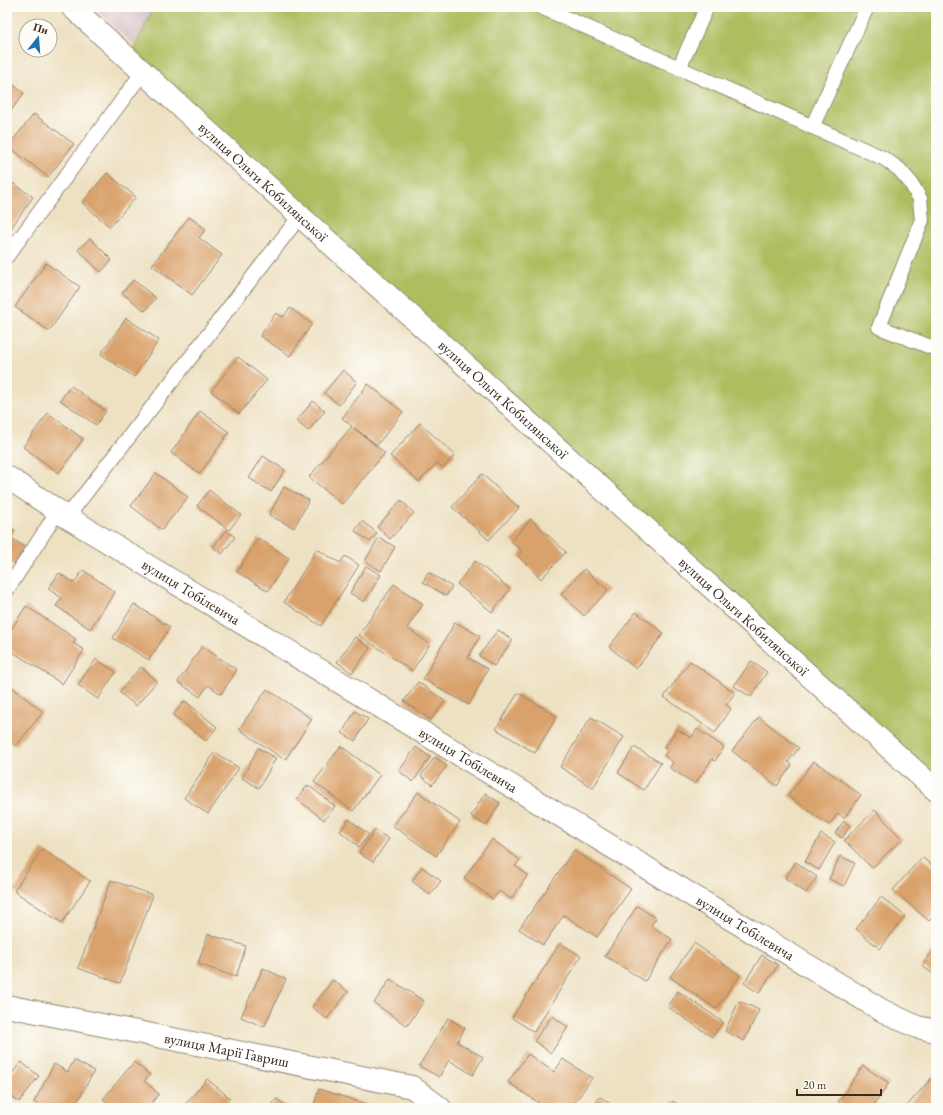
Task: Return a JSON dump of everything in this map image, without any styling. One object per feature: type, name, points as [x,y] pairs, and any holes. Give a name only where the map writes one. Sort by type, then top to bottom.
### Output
[{"type":"street","name":"вулиця Ольги Кобилянської","points":[[72,7],[300,216],[936,790]]},
{"type":"street","name":"вулиця Тобілевича","points":[[7,477],[63,514],[883,1011],[917,1027],[936,1031]]},
{"type":"street","name":"вулиця Марії Гавриш","points":[[7,1006],[412,1087],[440,1108]]},
{"type":"lane","points":[[541,7],[884,158],[899,169],[911,183],[920,199],[922,220],[879,327],[936,348]]},
{"type":"lane","points":[[679,68],[707,7]]},
{"type":"lane","points":[[812,127],[867,7]]},
{"type":"lane","points":[[7,256],[143,72]]},
{"type":"lane","points":[[7,590],[63,514],[300,216]]},
{"type":"shaded area","points":[[93,7],[154,7],[135,46]]},
{"type":"green space","points":[[154,7],[936,7],[936,790],[129,59]]},
{"type":"building","points":[[7,80],[24,93],[7,116]]},
{"type":"building","points":[[34,114],[74,144],[48,177],[8,146]]},
{"type":"building","points":[[107,173],[136,197],[110,227],[82,203]]},
{"type":"building","points":[[7,179],[33,197],[7,234]]},
{"type":"building","points":[[189,217],[206,229],[199,238],[222,255],[192,295],[152,265]]},
{"type":"building","points":[[90,238],[112,260],[101,272],[78,250]]},
{"type":"building","points":[[46,263],[80,287],[49,331],[15,307]]},
{"type":"building","points":[[133,280],[156,298],[145,311],[122,293]]},
{"type":"building","points":[[290,308],[312,324],[290,356],[260,336],[276,313],[283,317]]},
{"type":"building","points":[[126,318],[159,340],[134,377],[101,354]]},
{"type":"building","points":[[238,357],[267,380],[239,414],[211,391]]},
{"type":"building","points":[[343,370],[357,382],[339,405],[324,393]]},
{"type":"building","points":[[368,384],[403,412],[377,445],[354,428],[385,453],[342,504],[309,477],[352,426],[342,418]]},
{"type":"building","points":[[71,386],[106,411],[96,425],[60,400]]},
{"type":"building","points":[[313,401],[325,411],[308,431],[296,421]]},
{"type":"building","points":[[200,411],[229,432],[200,474],[171,453]]},
{"type":"building","points":[[48,413],[83,439],[59,473],[23,447]]},
{"type":"building","points":[[420,423],[455,455],[443,468],[437,463],[419,482],[390,456]]},
{"type":"building","points":[[263,456],[285,470],[271,492],[249,478]]},
{"type":"building","points":[[156,473],[188,497],[162,530],[131,506]]},
{"type":"building","points":[[482,474],[519,508],[489,540],[452,507]]},
{"type":"building","points":[[284,487],[309,500],[294,528],[269,515]]},
{"type":"building","points":[[209,490],[241,515],[229,530],[197,506]]},
{"type":"building","points":[[401,500],[414,513],[390,539],[377,527]]},
{"type":"building","points":[[531,519],[566,552],[541,579],[518,556],[522,551],[511,541]]},
{"type":"building","points":[[362,521],[377,533],[370,542],[355,531]]},
{"type":"building","points":[[7,525],[15,530],[10,537],[25,547],[15,564],[7,559]]},
{"type":"building","points":[[226,530],[235,537],[222,554],[213,547]]},
{"type":"building","points":[[379,537],[395,547],[381,571],[365,561]]},
{"type":"building","points":[[258,538],[289,558],[268,591],[237,572]]},
{"type":"building","points":[[317,549],[340,563],[345,556],[359,565],[321,626],[284,602]]},
{"type":"building","points":[[475,561],[510,589],[492,612],[457,584]]},
{"type":"building","points":[[366,566],[381,575],[364,602],[350,593]]},
{"type":"building","points":[[584,569],[608,590],[584,616],[561,594]]},
{"type":"building","points":[[83,570],[115,592],[90,629],[56,606],[62,598],[48,589],[59,573],[74,583]]},
{"type":"building","points":[[428,572],[452,587],[446,596],[423,582]]},
{"type":"building","points":[[394,584],[423,604],[407,628],[430,644],[412,671],[359,635]]},
{"type":"building","points":[[134,604],[170,627],[149,660],[113,638]]},
{"type":"building","points":[[26,606],[76,639],[73,643],[84,650],[62,684],[7,648],[7,636]]},
{"type":"building","points":[[636,612],[664,633],[636,669],[609,647]]},
{"type":"building","points":[[455,622],[480,636],[468,658],[488,669],[469,705],[423,679]]},
{"type":"building","points":[[498,630],[513,640],[494,666],[479,656]]},
{"type":"building","points":[[355,637],[370,648],[352,673],[337,662]]},
{"type":"building","points":[[202,646],[237,670],[221,694],[208,685],[200,697],[178,682]]},
{"type":"building","points":[[96,659],[116,672],[98,699],[78,685]]},
{"type":"building","points":[[690,661],[735,693],[726,705],[731,709],[715,733],[664,697]]},
{"type":"building","points":[[751,661],[767,672],[751,697],[734,686]]},
{"type":"building","points":[[141,667],[157,681],[136,706],[119,692]]},
{"type":"building","points":[[418,682],[445,701],[431,720],[404,701]]},
{"type":"building","points":[[7,683],[43,712],[16,746],[7,739]]},
{"type":"building","points":[[267,689],[312,719],[285,760],[239,729]]},
{"type":"building","points":[[518,693],[557,716],[535,753],[496,729]]},
{"type":"building","points":[[185,701],[217,727],[206,741],[173,715]]},
{"type":"building","points":[[355,711],[368,719],[355,741],[342,733]]},
{"type":"building","points":[[591,717],[624,737],[593,788],[560,767]]},
{"type":"building","points":[[759,717],[799,748],[788,762],[792,765],[777,786],[732,751]]},
{"type":"building","points":[[677,729],[691,738],[697,729],[724,747],[715,761],[712,759],[695,784],[670,768],[673,762],[664,756],[668,750],[664,748]]},
{"type":"building","points":[[341,746],[380,775],[353,811],[314,782]]},
{"type":"building","points":[[416,747],[430,757],[413,782],[399,771]]},
{"type":"building","points":[[634,747],[661,763],[644,790],[618,773]]},
{"type":"building","points":[[258,748],[276,758],[259,788],[242,778]]},
{"type":"building","points":[[215,752],[239,768],[208,814],[184,798]]},
{"type":"building","points":[[435,757],[447,766],[432,785],[421,776]]},
{"type":"building","points":[[814,761],[861,795],[844,818],[838,813],[829,825],[788,796]]},
{"type":"building","points":[[308,785],[335,806],[324,820],[297,799]]},
{"type":"building","points":[[418,792],[460,822],[436,856],[393,826]]},
{"type":"building","points":[[485,793],[500,803],[486,826],[471,816]]},
{"type":"building","points":[[875,810],[902,839],[872,868],[844,840]]},
{"type":"building","points":[[349,819],[369,835],[359,847],[340,831]]},
{"type":"building","points":[[844,821],[850,826],[842,838],[835,833]]},
{"type":"building","points":[[375,830],[389,839],[373,862],[359,853]]},
{"type":"building","points":[[821,834],[835,842],[819,870],[805,862]]},
{"type":"building","points":[[492,839],[520,860],[515,866],[528,875],[511,899],[499,891],[493,899],[464,878]]},
{"type":"building","points":[[42,849],[90,881],[62,923],[14,891]]},
{"type":"building","points":[[574,850],[631,889],[597,937],[564,915],[543,945],[519,929]]},
{"type":"building","points":[[840,856],[855,863],[844,886],[829,879]]},
{"type":"building","points":[[922,857],[936,869],[936,913],[929,921],[893,890]]},
{"type":"building","points":[[796,862],[817,877],[806,893],[785,878]]},
{"type":"building","points":[[422,867],[441,881],[430,895],[412,881]]},
{"type":"building","points":[[111,880],[153,895],[120,983],[78,968]]},
{"type":"building","points":[[881,897],[905,916],[880,949],[856,929]]},
{"type":"building","points":[[637,906],[656,918],[651,926],[672,939],[645,981],[605,956]]},
{"type":"building","points":[[208,934],[246,946],[236,977],[198,964]]},
{"type":"building","points":[[560,943],[581,956],[534,1032],[512,1018]]},
{"type":"building","points":[[694,943],[740,975],[716,1009],[670,977]]},
{"type":"building","points":[[936,947],[936,976],[922,966]]},
{"type":"building","points":[[762,955],[778,965],[759,993],[744,983]]},
{"type":"building","points":[[263,968],[286,979],[264,1027],[241,1017]]},
{"type":"building","points":[[390,979],[424,1001],[407,1026],[374,1003]]},
{"type":"building","points":[[333,980],[348,992],[327,1019],[312,1007]]},
{"type":"building","points":[[678,991],[723,1022],[712,1037],[668,1007]]},
{"type":"building","points":[[739,1001],[759,1010],[744,1041],[725,1031]]},
{"type":"building","points":[[552,1016],[568,1027],[551,1053],[534,1041]]},
{"type":"building","points":[[448,1018],[465,1028],[457,1042],[483,1057],[473,1075],[449,1060],[439,1077],[419,1066]]},
{"type":"building","points":[[528,1054],[554,1072],[563,1059],[592,1078],[571,1108],[546,1108],[508,1082]]},
{"type":"building","points":[[74,1060],[94,1071],[74,1108],[44,1108],[34,1102],[54,1064],[68,1072]]},
{"type":"building","points":[[21,1062],[39,1076],[19,1102],[7,1093],[7,1080]]},
{"type":"building","points":[[134,1062],[150,1075],[144,1081],[159,1094],[147,1108],[114,1108],[103,1099]]},
{"type":"building","points":[[863,1066],[889,1083],[872,1108],[846,1108],[838,1102]]},
{"type":"building","points":[[936,1073],[936,1108],[905,1108]]},
{"type":"building","points":[[207,1079],[230,1098],[222,1108],[182,1108]]},
{"type":"building","points":[[319,1089],[379,1108],[313,1108]]},
{"type":"building","points":[[600,1097],[617,1108],[592,1108]]},
{"type":"building","points":[[276,1099],[290,1108],[270,1108]]},
{"type":"building","points":[[673,1101],[684,1108],[668,1108]]}]
